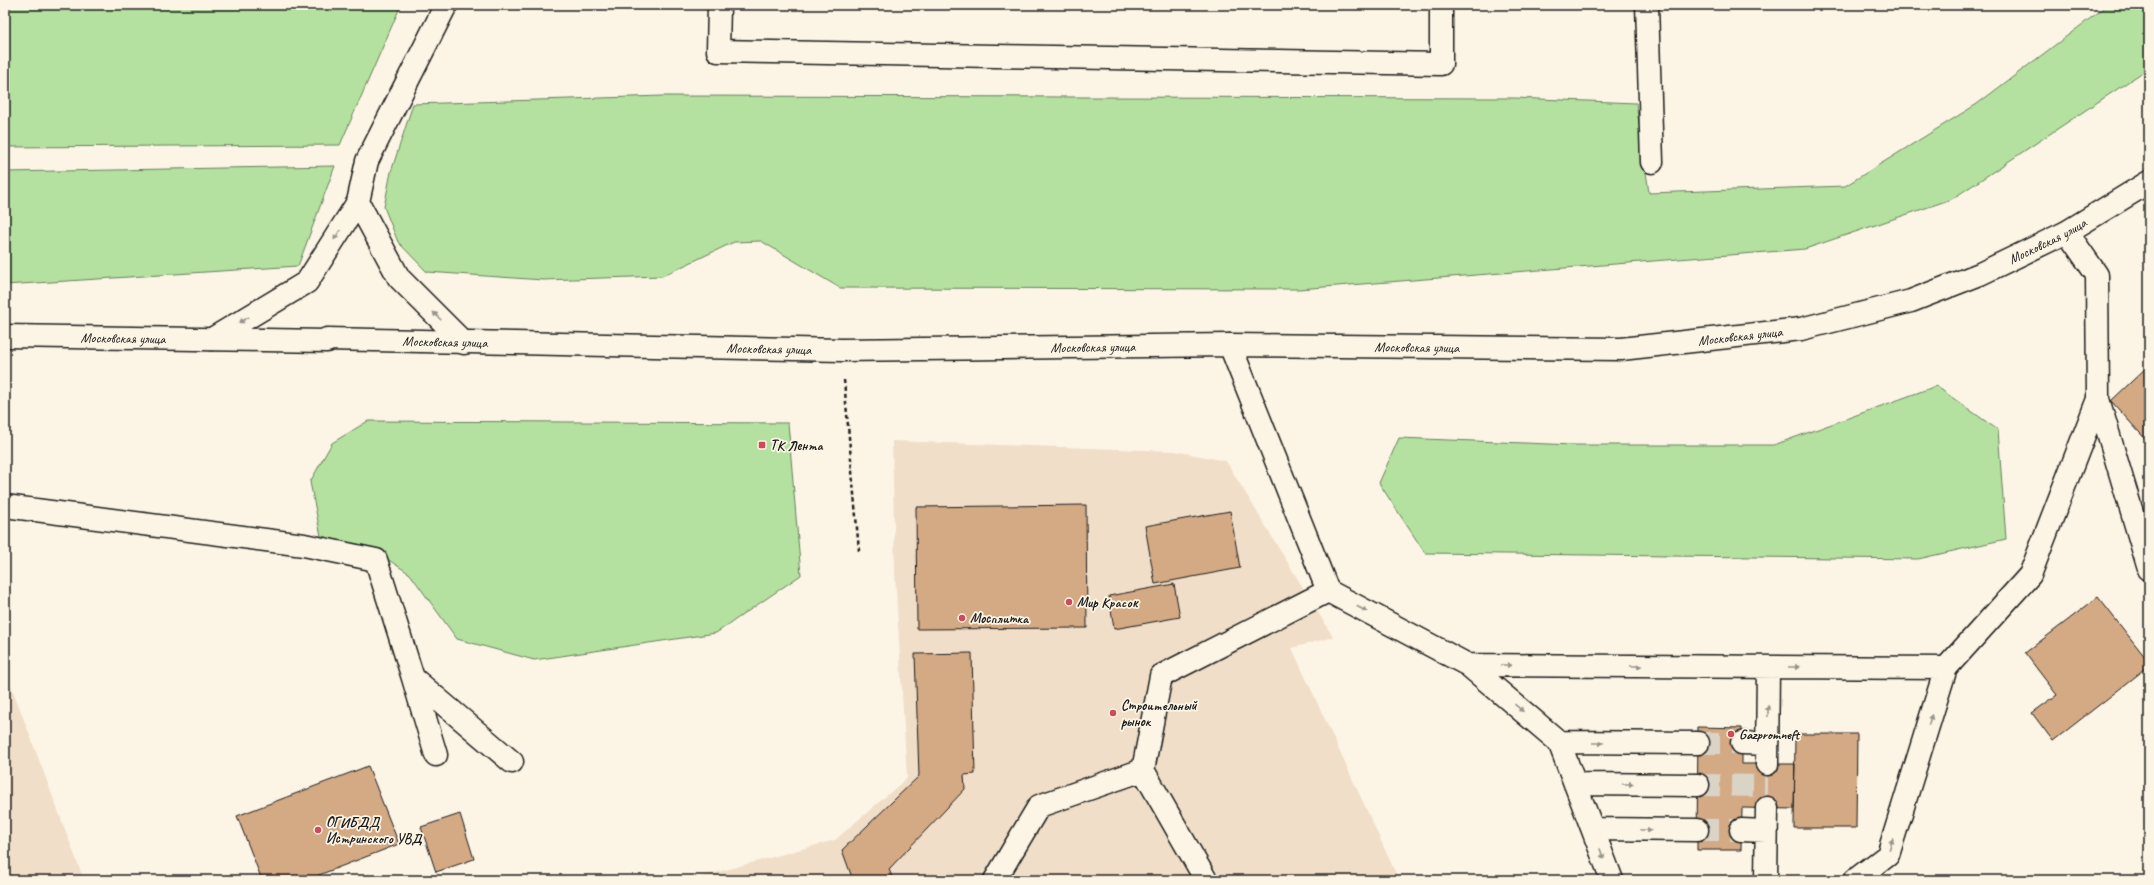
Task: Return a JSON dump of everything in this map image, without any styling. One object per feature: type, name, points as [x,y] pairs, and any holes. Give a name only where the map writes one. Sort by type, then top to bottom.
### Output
[{"type":"main road","points":[[212,339],[307,282],[358,202],[367,161],[446,5]]},
{"type":"main road","points":[[719,5],[718,51],[1441,64],[1441,5]]},
{"type":"main road","points":[[1647,5],[1652,162]]},
{"type":"main road","name":"Московская улица","points":[[5,336],[327,341],[327,339],[842,350],[1230,345],[1621,349],[1801,329],[1911,301],[1980,274],[2067,232],[2149,182]]},
{"type":"main road","points":[[358,202],[399,278],[464,343]]},
{"type":"main road","points":[[2067,232],[2096,274],[2098,399],[2149,569]]},
{"type":"main road","points":[[1230,345],[1328,590],[1468,665],[1559,742],[1612,880]]},
{"type":"main road","points":[[1855,880],[1888,855],[1946,668],[2030,575],[2098,399]]},
{"type":"main road","points":[[5,506],[304,545],[376,560],[436,755]]},
{"type":"main road","points":[[1206,880],[1143,770],[1162,676],[1328,590]]},
{"type":"main road","points":[[1468,665],[1946,668]]},
{"type":"main road","points":[[1742,743],[1767,754],[1768,667]]},
{"type":"main road","points":[[413,678],[512,762]]},
{"type":"main road","points":[[1559,742],[1698,743]]},
{"type":"main road","points":[[995,880],[1039,806],[1143,770]]},
{"type":"main road","points":[[1575,784],[1698,785]]},
{"type":"main road","points":[[1766,880],[1767,808]]},
{"type":"main road","points":[[1593,829],[1697,830]]},
{"type":"main road","points":[[1741,830],[1766,831]]},
{"type":"path","points":[[842,350],[859,551]]},
{"type":"shaded area","name":"Строительный рынок","points":[[892,441],[1175,451],[1226,461],[1333,637],[1292,648],[1399,880],[689,880],[835,840],[907,778],[895,573]]},
{"type":"shaded area","points":[[5,669],[84,880],[5,880]]},
{"type":"green space","points":[[5,5],[401,5],[340,145],[5,147]]},
{"type":"green space","points":[[2108,5],[2149,5],[2149,68],[1952,199],[1805,249],[1299,289],[840,288],[761,241],[734,242],[662,276],[543,280],[427,272],[398,242],[384,207],[391,172],[413,104],[663,96],[1514,98],[1636,103],[1649,193],[1845,186],[1977,104]]},
{"type":"green space","points":[[335,166],[298,266],[5,285],[5,172]]},
{"type":"green space","points":[[1936,386],[1998,430],[2006,539],[1918,559],[1425,553],[1379,483],[1399,438],[1574,445],[1774,445]]},
{"type":"green space","points":[[368,421],[788,423],[801,575],[716,633],[534,660],[457,639],[410,574],[384,557],[323,546],[310,482],[332,443]]},
{"type":"building","points":[[2149,365],[2149,443],[2111,401]]},
{"type":"building","points":[[1086,505],[1087,628],[917,629],[916,507]]},
{"type":"building","points":[[1230,511],[1240,568],[1155,584],[1145,526]]},
{"type":"building","points":[[1174,584],[1180,617],[1114,629],[1109,596]]},
{"type":"building","points":[[2098,597],[2149,662],[2149,666],[2053,741],[2032,713],[2057,695],[2025,653]]},
{"type":"building","points":[[972,653],[975,774],[964,775],[965,789],[889,869],[893,880],[853,880],[842,850],[919,776],[915,654]]},
{"type":"building","points":[[1698,727],[1742,728],[1742,764],[1795,764],[1794,809],[1742,808],[1741,850],[1697,850]]},
{"type":"building","points":[[1795,734],[1857,734],[1856,828],[1794,828]]},
{"type":"building","name":"ОГИБДД Истринского УВД","points":[[368,766],[399,844],[306,880],[262,880],[237,816]]},
{"type":"building","points":[[460,814],[474,859],[436,872],[421,827]]},
{"type":"tunnel","points":[[1698,743],[1742,743]]},
{"type":"tunnel","points":[[1698,785],[1767,786]]},
{"type":"tunnel","points":[[1697,830],[1741,830]]},
{"type":"place","name":"ТК Лента","points":[[762,445]]},
{"type":"place","name":"Мир Красок","points":[[1069,602]]},
{"type":"place","name":"Мосплитка","points":[[962,618]]},
{"type":"place","name":"Строительный рынок","points":[[1113,713]]},
{"type":"place","name":"Gazpromneft","points":[[1731,734]]},
{"type":"place","name":"ОГИБДД Истринского УВД","points":[[318,830]]}]
